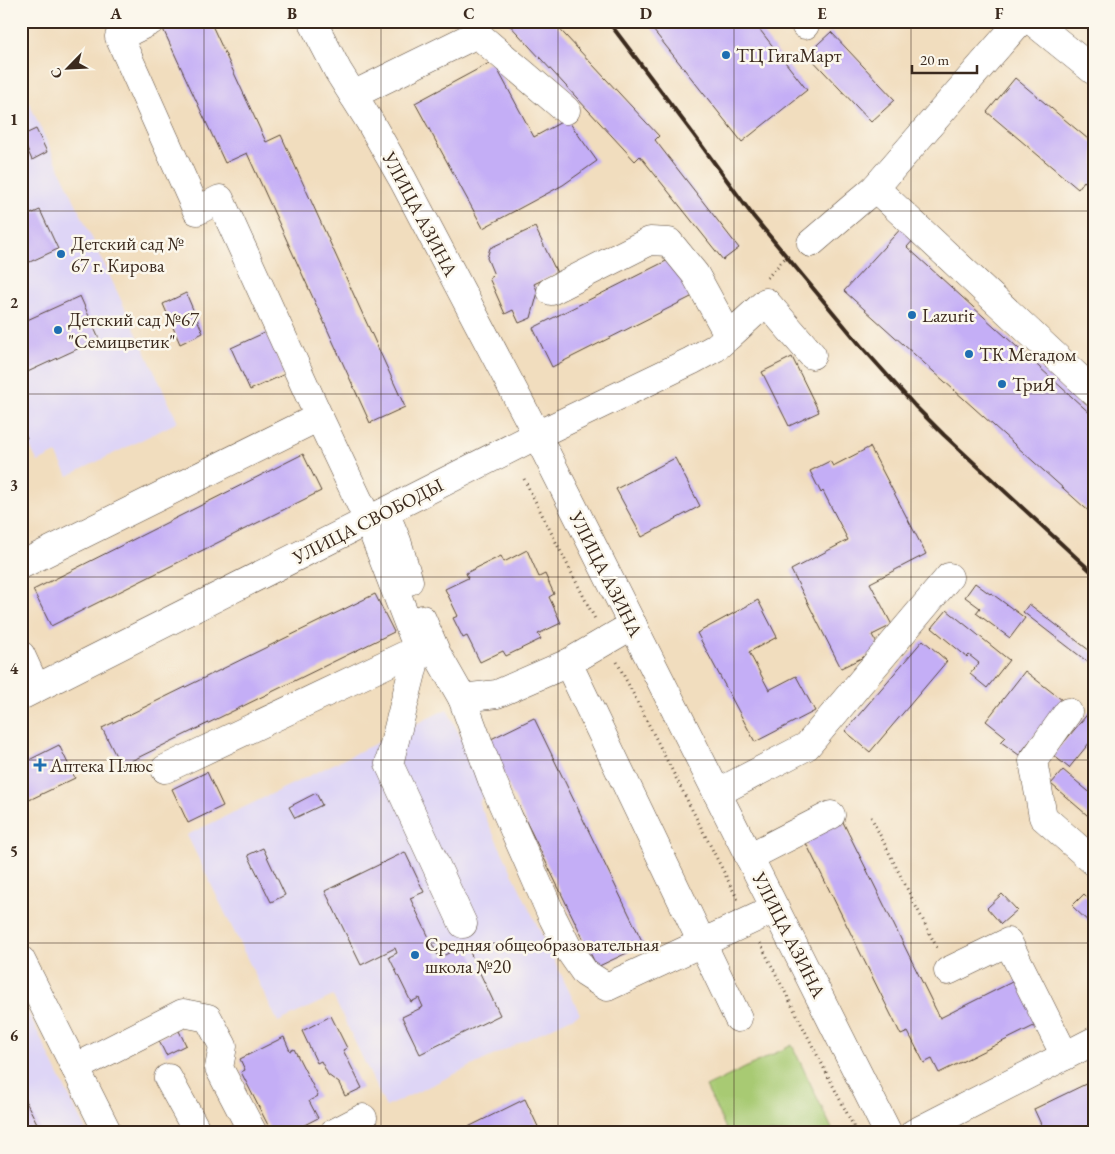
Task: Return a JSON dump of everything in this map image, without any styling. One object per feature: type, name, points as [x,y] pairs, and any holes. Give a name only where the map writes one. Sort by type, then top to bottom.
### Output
[{"type":"street","points":[[151,21],[120,37],[197,211],[220,199],[319,417],[377,516],[397,541],[414,598],[437,654],[462,698],[492,780],[545,900],[569,950],[585,973],[607,987],[775,909]]},
{"type":"street","name":"УЛИЦА АЗИНА","points":[[312,21],[338,71],[403,180],[537,435],[888,1133]]},
{"type":"street","points":[[811,243],[875,188],[1020,21]]},
{"type":"street","points":[[1032,21],[1094,71]]},
{"type":"street","points":[[353,95],[473,28],[566,110]]},
{"type":"street","points":[[875,188],[1094,392]]},
{"type":"street","points":[[551,291],[650,241],[669,242],[695,274],[722,342]]},
{"type":"street","name":"УЛИЦА СВОБОДЫ","points":[[29,692],[537,435],[691,361],[722,342],[766,302],[812,355]]},
{"type":"street","points":[[21,564],[319,417]]},
{"type":"street","points":[[377,516],[418,648],[388,764],[463,924]]},
{"type":"street","points":[[717,793],[807,746],[949,578]]},
{"type":"street","points":[[462,698],[497,694],[568,663],[633,625]]},
{"type":"street","points":[[165,769],[418,648]]},
{"type":"street","points":[[21,656],[29,692]]},
{"type":"street","points":[[568,663],[738,1018]]},
{"type":"street","points":[[1068,712],[1033,761],[1043,817],[1094,862]]},
{"type":"street","points":[[749,857],[831,816]]},
{"type":"street","points":[[948,971],[1008,942],[1065,1056]]},
{"type":"street","points":[[21,960],[108,1133]]},
{"type":"street","points":[[76,1068],[183,1013],[208,1018],[223,1046],[219,1068],[253,1133]]},
{"type":"street","points":[[914,1133],[1094,1041]]},
{"type":"street","points":[[168,1078],[198,1133]]},
{"type":"street","points":[[334,1133],[363,1118]]},
{"type":"path","points":[[1079,21],[1094,34]]},
{"type":"path","points":[[524,479],[853,1125],[854,1133]]},
{"type":"path","points":[[870,817],[948,971]]},
{"type":"shaded area","name":"Детский сад № 67 г. Кирова","points":[[21,86],[178,422],[68,476],[56,453],[38,462],[30,447],[21,451]]},
{"type":"shaded area","points":[[447,709],[485,788],[479,804],[580,1014],[386,1107],[333,996],[278,1022],[187,835]]},
{"type":"shaded area","points":[[21,998],[87,1133],[21,1133]]},
{"type":"green space","points":[[792,1045],[834,1133],[728,1133],[706,1087]]},
{"type":"building","points":[[179,21],[210,21],[266,142],[281,135],[405,407],[370,423],[247,153],[225,163],[163,29]]},
{"type":"building","points":[[506,21],[552,21],[659,136],[655,140],[739,248],[723,260],[640,156],[635,161]]},
{"type":"building","name":"ТЦ ГигаМарт","points":[[646,21],[753,21],[807,90],[742,142]]},
{"type":"building","points":[[831,32],[895,100],[871,122],[807,54]]},
{"type":"building","points":[[493,61],[534,137],[567,119],[597,161],[563,185],[483,228],[415,103]]},
{"type":"building","points":[[1015,78],[1094,144],[1094,189],[1084,181],[1078,189],[987,112]]},
{"type":"building","points":[[36,129],[47,152],[32,160],[21,136]]},
{"type":"building","points":[[40,210],[58,249],[21,266],[21,218]]},
{"type":"building","name":"ТК Мегадом","points":[[904,225],[916,237],[907,247],[1094,417],[1094,516],[844,291]]},
{"type":"building","points":[[535,227],[557,273],[534,284],[538,292],[531,318],[519,323],[513,310],[505,314],[489,278],[494,275],[487,258],[490,248]]},
{"type":"building","points":[[674,257],[693,296],[552,367],[533,328]]},
{"type":"building","points":[[186,293],[203,333],[180,344],[163,304]]},
{"type":"building","name":"Детский сад №67 \"Семицветик\"","points":[[80,296],[99,339],[21,375],[21,313],[25,321]]},
{"type":"building","points":[[266,332],[285,374],[250,390],[231,348]]},
{"type":"building","points":[[792,357],[819,412],[789,426],[762,372]]},
{"type":"building","points":[[21,425],[27,438],[21,441]]},
{"type":"building","points":[[870,447],[926,554],[870,583],[892,625],[872,635],[880,649],[841,668],[791,570],[848,540],[823,491],[821,493],[810,471],[830,461],[833,466]]},
{"type":"building","points":[[303,454],[321,491],[51,626],[33,590]]},
{"type":"building","points":[[675,458],[700,506],[642,537],[616,489]]},
{"type":"building","points":[[527,550],[539,577],[545,574],[554,594],[549,597],[561,623],[538,634],[541,639],[506,656],[503,651],[480,662],[467,636],[463,638],[453,618],[458,616],[445,589],[468,578],[466,573],[501,556],[504,562]]},
{"type":"building","points":[[975,583],[1025,618],[1010,638],[976,613],[980,608],[965,597]]},
{"type":"building","points":[[375,594],[394,632],[121,766],[102,728]]},
{"type":"building","points":[[758,600],[777,637],[749,652],[769,690],[796,676],[815,711],[755,742],[697,633]]},
{"type":"building","points":[[1029,604],[1094,654],[1094,658],[1089,663],[1023,612]]},
{"type":"building","points":[[947,610],[1009,660],[987,688],[970,674],[979,663],[969,655],[967,657],[932,628]]},
{"type":"building","points":[[923,640],[947,661],[870,752],[845,731]]},
{"type":"building","points":[[1025,671],[1062,700],[1019,755],[1001,742],[1006,737],[986,721]]},
{"type":"building","points":[[1091,710],[1094,712],[1094,745],[1090,742],[1069,768],[1053,755]]},
{"type":"building","points":[[534,718],[644,945],[597,967],[487,741]]},
{"type":"building","points":[[59,745],[75,778],[21,804],[21,764]]},
{"type":"building","points":[[1063,770],[1094,796],[1094,821],[1051,784]]},
{"type":"building","points":[[207,772],[223,806],[188,823],[172,789]]},
{"type":"building","points":[[316,793],[322,805],[295,818],[289,807]]},
{"type":"building","points":[[842,820],[940,1018],[1020,978],[1042,1022],[939,1073],[932,1059],[924,1063],[908,1032],[901,1035],[804,839]]},
{"type":"building","points":[[263,848],[285,895],[271,902],[248,855]]},
{"type":"building","name":"Средняя общеобразовательная школа №20","points":[[405,852],[424,892],[410,898],[439,958],[466,944],[500,1015],[420,1054],[402,1017],[423,1007],[419,998],[411,1002],[389,957],[397,953],[395,948],[361,965],[325,891]]},
{"type":"building","points":[[1002,894],[1017,910],[1001,924],[987,908]]},
{"type":"building","points":[[1084,894],[1094,904],[1094,927],[1072,906]]},
{"type":"building","points":[[331,1016],[347,1048],[343,1050],[362,1088],[345,1096],[339,1083],[328,1075],[321,1061],[317,1063],[302,1031]]},
{"type":"building","points":[[178,1029],[186,1045],[166,1055],[158,1039]]},
{"type":"building","points":[[284,1037],[290,1051],[294,1049],[318,1096],[309,1101],[318,1118],[289,1133],[272,1133],[241,1072],[245,1070],[240,1059]]},
{"type":"building","points":[[1094,1080],[1094,1133],[1045,1133],[1034,1109]]},
{"type":"building","points":[[21,1092],[42,1133],[21,1133]]},
{"type":"building","points":[[525,1099],[541,1133],[456,1133]]},
{"type":"railway","points":[[608,21],[753,216],[861,346],[944,435],[1094,574]]},
{"type":"place","name":"ТЦ ГигаМарт","points":[[726,55]]},
{"type":"place","name":"Детский сад № 67 г. Кирова","points":[[61,254]]},
{"type":"place","name":"Lazurit","points":[[912,315]]},
{"type":"place","name":"Детский сад №67 \"Семицветик\"","points":[[58,330]]},
{"type":"place","name":"ТК Мегадом","points":[[969,354]]},
{"type":"place","name":"ТриЯ","points":[[1002,384]]},
{"type":"place","name":"Аптека Плюс","points":[[40,765]]},
{"type":"place","name":"Средняя общеобразовательная школа №20","points":[[415,955]]}]
